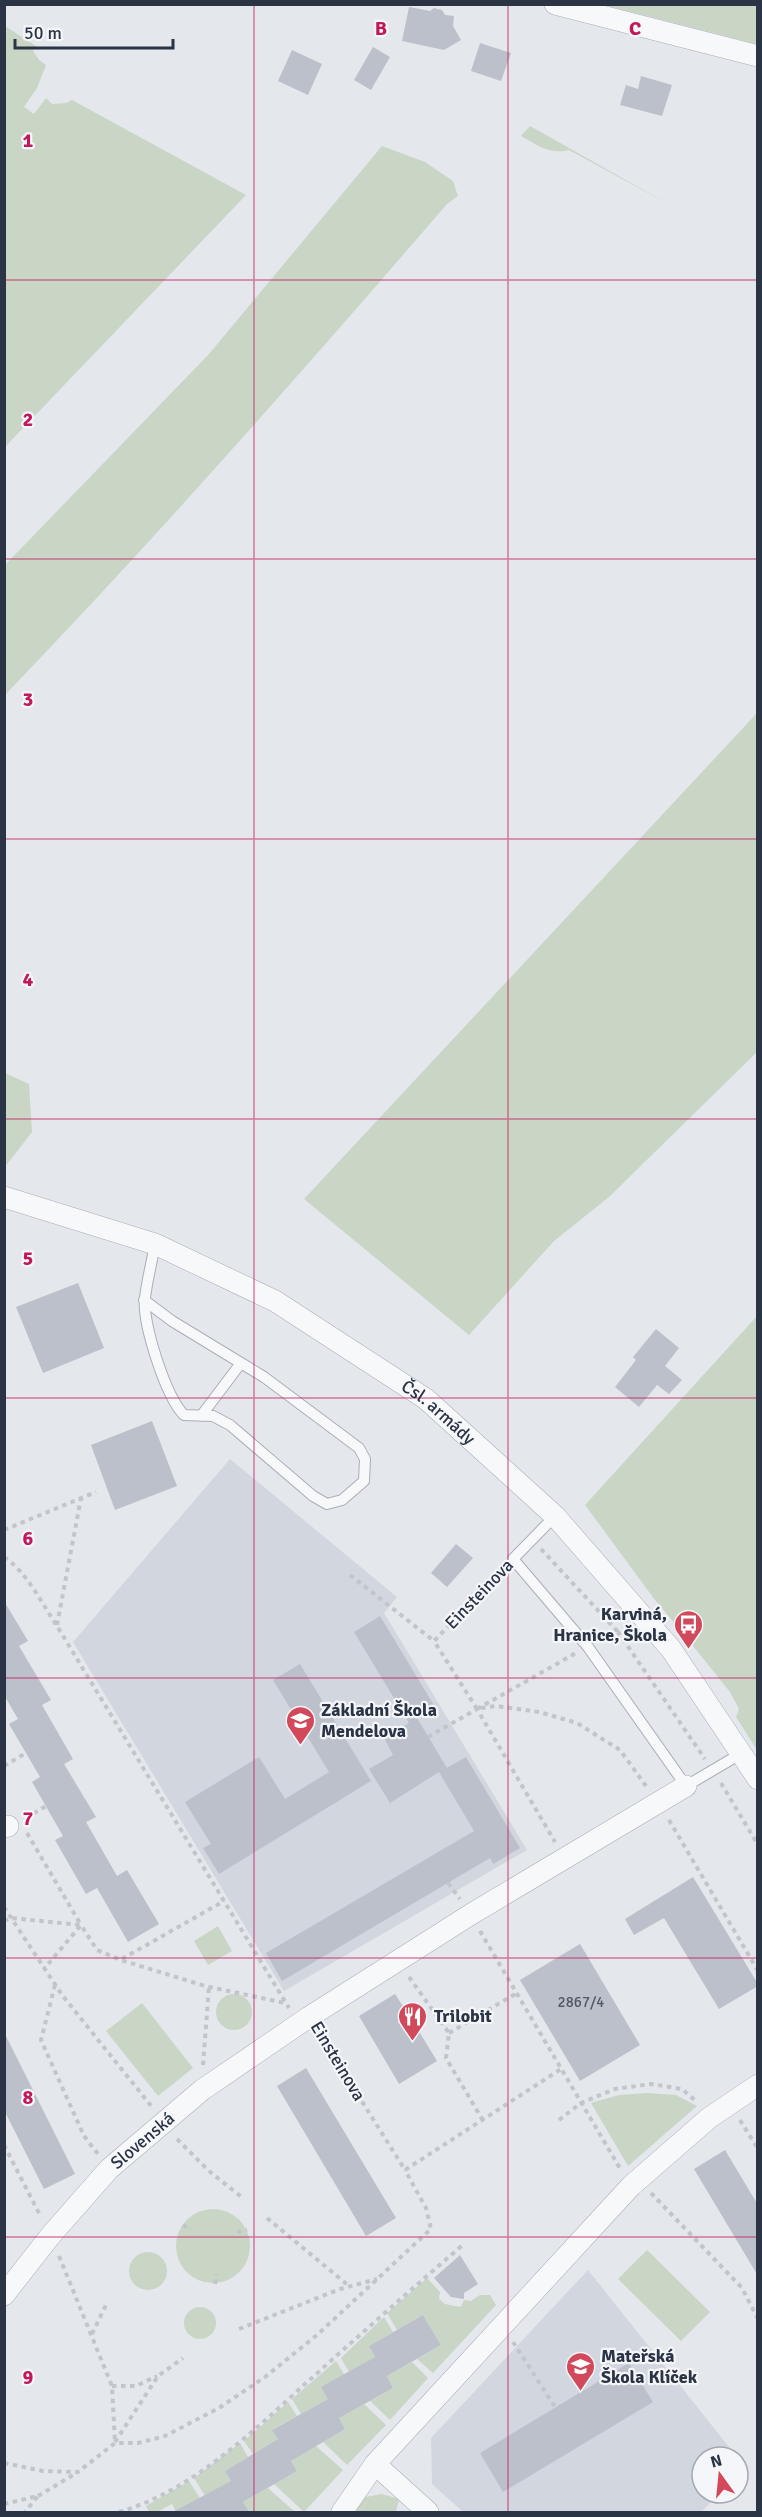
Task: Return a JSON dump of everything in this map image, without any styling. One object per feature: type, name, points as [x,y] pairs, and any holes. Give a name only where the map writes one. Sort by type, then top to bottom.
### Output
[{"type":"street","points":[[555,4],[758,56]]},
{"type":"street","name":"Čsl. armády","points":[[4,1197],[155,1244],[274,1300],[426,1399],[555,1516],[671,1649],[758,1779]]},
{"type":"street","name":"Einsteinova","points":[[304,2021],[471,1915],[686,1786]]},
{"type":"street","name":"Slovenská","points":[[4,2295],[51,2235],[109,2169],[202,2090],[304,2021]]},
{"type":"street","points":[[342,2512],[375,2464],[631,2186],[709,2118],[758,2085]]},
{"type":"street","points":[[375,2464],[428,2512]]},
{"type":"lane","points":[[144,1300],[172,1321],[264,1377],[359,1448],[365,1459],[364,1481],[342,1500],[327,1504],[313,1496],[230,1425],[213,1416],[184,1415],[174,1401],[153,1345],[144,1300],[155,1244]]},
{"type":"lane","points":[[201,1416],[241,1363]]},
{"type":"lane","name":"Einsteinova","points":[[513,1559],[555,1516]]},
{"type":"lane","points":[[513,1559],[588,1647],[686,1786]]},
{"type":"lane","name":"Einsteinova","points":[[686,1786],[742,1753]]},
{"type":"path","points":[[4,1530],[96,1492]]},
{"type":"path","points":[[57,1626],[81,1498]]},
{"type":"path","points":[[532,1540],[618,1632]]},
{"type":"path","points":[[4,1557],[11,1561],[28,1583],[57,1626],[286,2003],[304,2021]]},
{"type":"path","name":"Einsteinova","points":[[513,1559],[434,1641],[477,1709],[564,1858]]},
{"type":"path","points":[[351,1575],[434,1641]]},
{"type":"path","points":[[428,1737],[477,1709],[497,1706],[539,1712],[577,1723],[620,1750],[658,1802],[758,1971]]},
{"type":"path","points":[[4,1766],[27,1753]]},
{"type":"path","points":[[13,1828],[97,1950],[209,1987],[286,2003]]},
{"type":"path","points":[[448,1883],[471,1915],[631,2186],[649,2191],[741,2288],[758,2319]]},
{"type":"path","points":[[122,1960],[224,1901]]},
{"type":"path","points":[[4,1907],[55,1984],[112,2060],[165,2122],[181,2145],[244,2199]]},
{"type":"path","points":[[4,1921],[11,1918],[81,1925]]},
{"type":"path","points":[[44,1969],[81,1925]]},
{"type":"path","points":[[398,1960],[449,2034],[446,2058],[482,2119]]},
{"type":"path","points":[[55,1984],[41,2040],[84,2136],[109,2169]]},
{"type":"path","points":[[202,2090],[209,1987]]},
{"type":"path","points":[[449,2034],[516,1993]]},
{"type":"path","name":"Einsteinova","points":[[304,2021],[405,2170],[426,2208],[431,2229],[378,2279]]},
{"type":"path","points":[[405,2170],[561,2068]]},
{"type":"path","points":[[559,2120],[581,2103],[615,2089],[651,2084],[682,2088],[698,2103],[709,2118]]},
{"type":"path","points":[[738,2117],[758,2149]]},
{"type":"path","points":[[4,2145],[51,2235],[112,2386],[115,2443]]},
{"type":"path","points":[[267,2217],[350,2287]]},
{"type":"path","points":[[183,2225],[191,2229]]},
{"type":"path","points":[[237,2232],[247,2230]]},
{"type":"path","points":[[119,2512],[141,2506],[199,2473],[249,2434],[400,2298],[465,2243]]},
{"type":"path","points":[[215,2284],[217,2274]]},
{"type":"path","points":[[239,2329],[278,2312],[378,2279]]},
{"type":"path","points":[[115,2443],[138,2443],[165,2436],[219,2408],[265,2377],[317,2335],[378,2279]]},
{"type":"path","points":[[92,2335],[106,2305]]},
{"type":"path","points":[[500,2329],[515,2343],[555,2407]]},
{"type":"path","points":[[112,2386],[136,2386],[158,2376],[183,2358]]},
{"type":"path","points":[[4,2504],[38,2496],[78,2472],[115,2443],[158,2376]]},
{"type":"path","points":[[4,2463],[43,2471],[78,2472]]},
{"type":"path","points":[[26,2512],[38,2496]]},
{"type":"shaded area","name":"Základní Škola Mendelova","points":[[230,1459],[397,1597],[384,1613],[527,1850],[284,1991],[73,1642]]},
{"type":"shaded area","name":"Mateřská Škola Klíček","points":[[588,2270],[727,2445],[690,2445],[690,2505],[708,2505],[701,2512],[463,2512],[432,2484],[431,2438]]},
{"type":"green space","points":[[604,5],[757,5],[757,44]]},
{"type":"green space","points":[[5,26],[36,46],[33,51],[46,65],[37,88],[24,107],[34,114],[46,98],[52,104],[72,100],[246,195],[5,447]]},
{"type":"green space","points":[[530,126],[670,205],[569,150],[556,151],[538,146],[521,136]]},
{"type":"green space","points":[[382,146],[425,162],[453,181],[458,196],[447,204],[174,514],[5,695],[5,565],[209,354]]},
{"type":"green space","points":[[757,713],[757,1052],[609,1197],[554,1241],[469,1335],[304,1199]]},
{"type":"green space","points":[[5,1073],[29,1084],[32,1132],[5,1167]]},
{"type":"green space","points":[[757,1316],[757,1750],[736,1717],[739,1709],[730,1692],[681,1631],[686,1627],[676,1625],[655,1600],[585,1505]]},
{"type":"green space","points":[[218,1926],[232,1951],[208,1965],[194,1941]]},
{"type":"green space","points":[[234,1994],[247,1999],[252,2012],[247,2025],[234,2030],[221,2025],[216,2012],[221,1999]]},
{"type":"green space","points":[[142,2003],[193,2068],[158,2096],[106,2031]]},
{"type":"green space","points":[[647,2093],[676,2095],[697,2106],[628,2166],[591,2103],[619,2095]]},
{"type":"green space","points":[[213,2209],[234,2215],[244,2225],[250,2246],[244,2267],[234,2277],[213,2283],[192,2277],[182,2267],[176,2246],[182,2225],[192,2215]]},
{"type":"green space","points":[[647,2250],[710,2312],[681,2341],[618,2279]]},
{"type":"green space","points":[[148,2252],[161,2258],[167,2271],[161,2284],[148,2290],[135,2284],[129,2271],[135,2258]]},
{"type":"green space","points":[[427,2278],[440,2292],[439,2299],[445,2304],[461,2307],[464,2300],[471,2301],[480,2295],[490,2295],[496,2305],[433,2373],[417,2359],[441,2345],[423,2315],[397,2330],[387,2313]]},
{"type":"green space","points":[[200,2307],[211,2312],[216,2323],[211,2334],[200,2339],[189,2334],[184,2323],[189,2312]]},
{"type":"green space","points":[[384,2317],[393,2332],[369,2346],[375,2357],[349,2372],[341,2358]]},
{"type":"green space","points":[[336,2361],[344,2374],[328,2399],[301,2414],[292,2399]]},
{"type":"green space","points":[[412,2362],[428,2378],[390,2420],[370,2401],[393,2388],[387,2376]]},
{"type":"green space","points":[[288,2402],[297,2416],[273,2429],[278,2439],[253,2454],[244,2441]]},
{"type":"green space","points":[[364,2404],[386,2425],[347,2465],[323,2442],[345,2429],[339,2418]]},
{"type":"green space","points":[[240,2443],[248,2457],[225,2471],[231,2481],[205,2496],[194,2478]]},
{"type":"green space","points":[[316,2446],[343,2470],[304,2512],[274,2484],[297,2471],[291,2461]]},
{"type":"green space","points":[[189,2481],[200,2498],[176,2512],[172,2504],[157,2512],[149,2512],[146,2506]]},
{"type":"green space","points":[[268,2488],[295,2512],[248,2512],[243,2502]]},
{"type":"green space","points":[[382,2494],[399,2499],[396,2512],[345,2512],[360,2498]]},
{"type":"building","points":[[409,7],[430,11],[434,8],[442,10],[445,15],[454,16],[453,26],[461,40],[444,50],[402,41]]},
{"type":"building","points":[[480,43],[511,53],[501,81],[471,71]]},
{"type":"building","points":[[373,47],[390,57],[371,90],[354,80]]},
{"type":"building","points":[[292,50],[322,64],[308,95],[278,81]]},
{"type":"building","points":[[641,76],[672,85],[662,116],[620,105],[626,85],[638,89]]},
{"type":"building","points":[[78,1283],[104,1348],[43,1373],[16,1307]]},
{"type":"building","points":[[656,1329],[679,1348],[665,1366],[682,1380],[669,1394],[657,1385],[639,1407],[615,1387],[636,1360],[633,1357]]},
{"type":"building","points":[[152,1421],[177,1486],[115,1510],[91,1445]]},
{"type":"building","points":[[456,1544],[473,1558],[447,1587],[431,1573]]},
{"type":"building","points":[[4,1601],[28,1641],[19,1646],[51,1700],[42,1705],[73,1759],[64,1764],[96,1817],[86,1822],[117,1876],[127,1870],[159,1924],[128,1942],[97,1888],[86,1894],[55,1840],[63,1836],[32,1782],[40,1777],[9,1724],[18,1719],[4,1695]]},
{"type":"building","points":[[380,1616],[435,1707],[417,1718],[447,1768],[466,1757],[520,1848],[493,1864],[490,1858],[282,1981],[266,1953],[474,1831],[439,1772],[390,1803],[369,1769],[393,1755],[384,1738],[409,1723],[354,1632]]},
{"type":"building","points":[[300,1664],[371,1781],[219,1874],[203,1848],[211,1844],[185,1802],[259,1757],[285,1799],[329,1772],[273,1680]]},
{"type":"building","points":[[693,1877],[758,1984],[719,2009],[664,1918],[634,1935],[625,1919]]},
{"type":"building","points":[[580,1944],[640,2045],[580,2081],[520,1980]]},
{"type":"building","points":[[395,1994],[406,2011],[413,2007],[424,2024],[417,2028],[437,2061],[399,2084],[359,2016]]},
{"type":"building","points":[[4,2032],[75,2174],[44,2189],[4,2110]]},
{"type":"building","points":[[306,2068],[396,2218],[366,2236],[277,2086]]},
{"type":"building","points":[[725,2150],[758,2205],[758,2276],[694,2169]]},
{"type":"building","points":[[460,2255],[478,2284],[464,2293],[464,2299],[451,2297],[434,2278]]},
{"type":"building","points":[[423,2315],[441,2345],[387,2376],[393,2388],[339,2418],[345,2429],[291,2461],[297,2471],[243,2502],[249,2512],[173,2512],[231,2481],[225,2471],[278,2439],[272,2430],[328,2399],[321,2387],[375,2357],[369,2346]]},
{"type":"building","points":[[629,2363],[653,2402],[503,2492],[480,2453]]},
{"type":"place","name":"Karviná, Hranice, Škola","points":[[688,1650]]},
{"type":"place","name":"Základní Škola Mendelova","points":[[300,1746]]},
{"type":"place","name":"Trilobit","points":[[413,2042]]},
{"type":"place","name":"Mateřská Škola Klíček","points":[[580,2392]]}]
